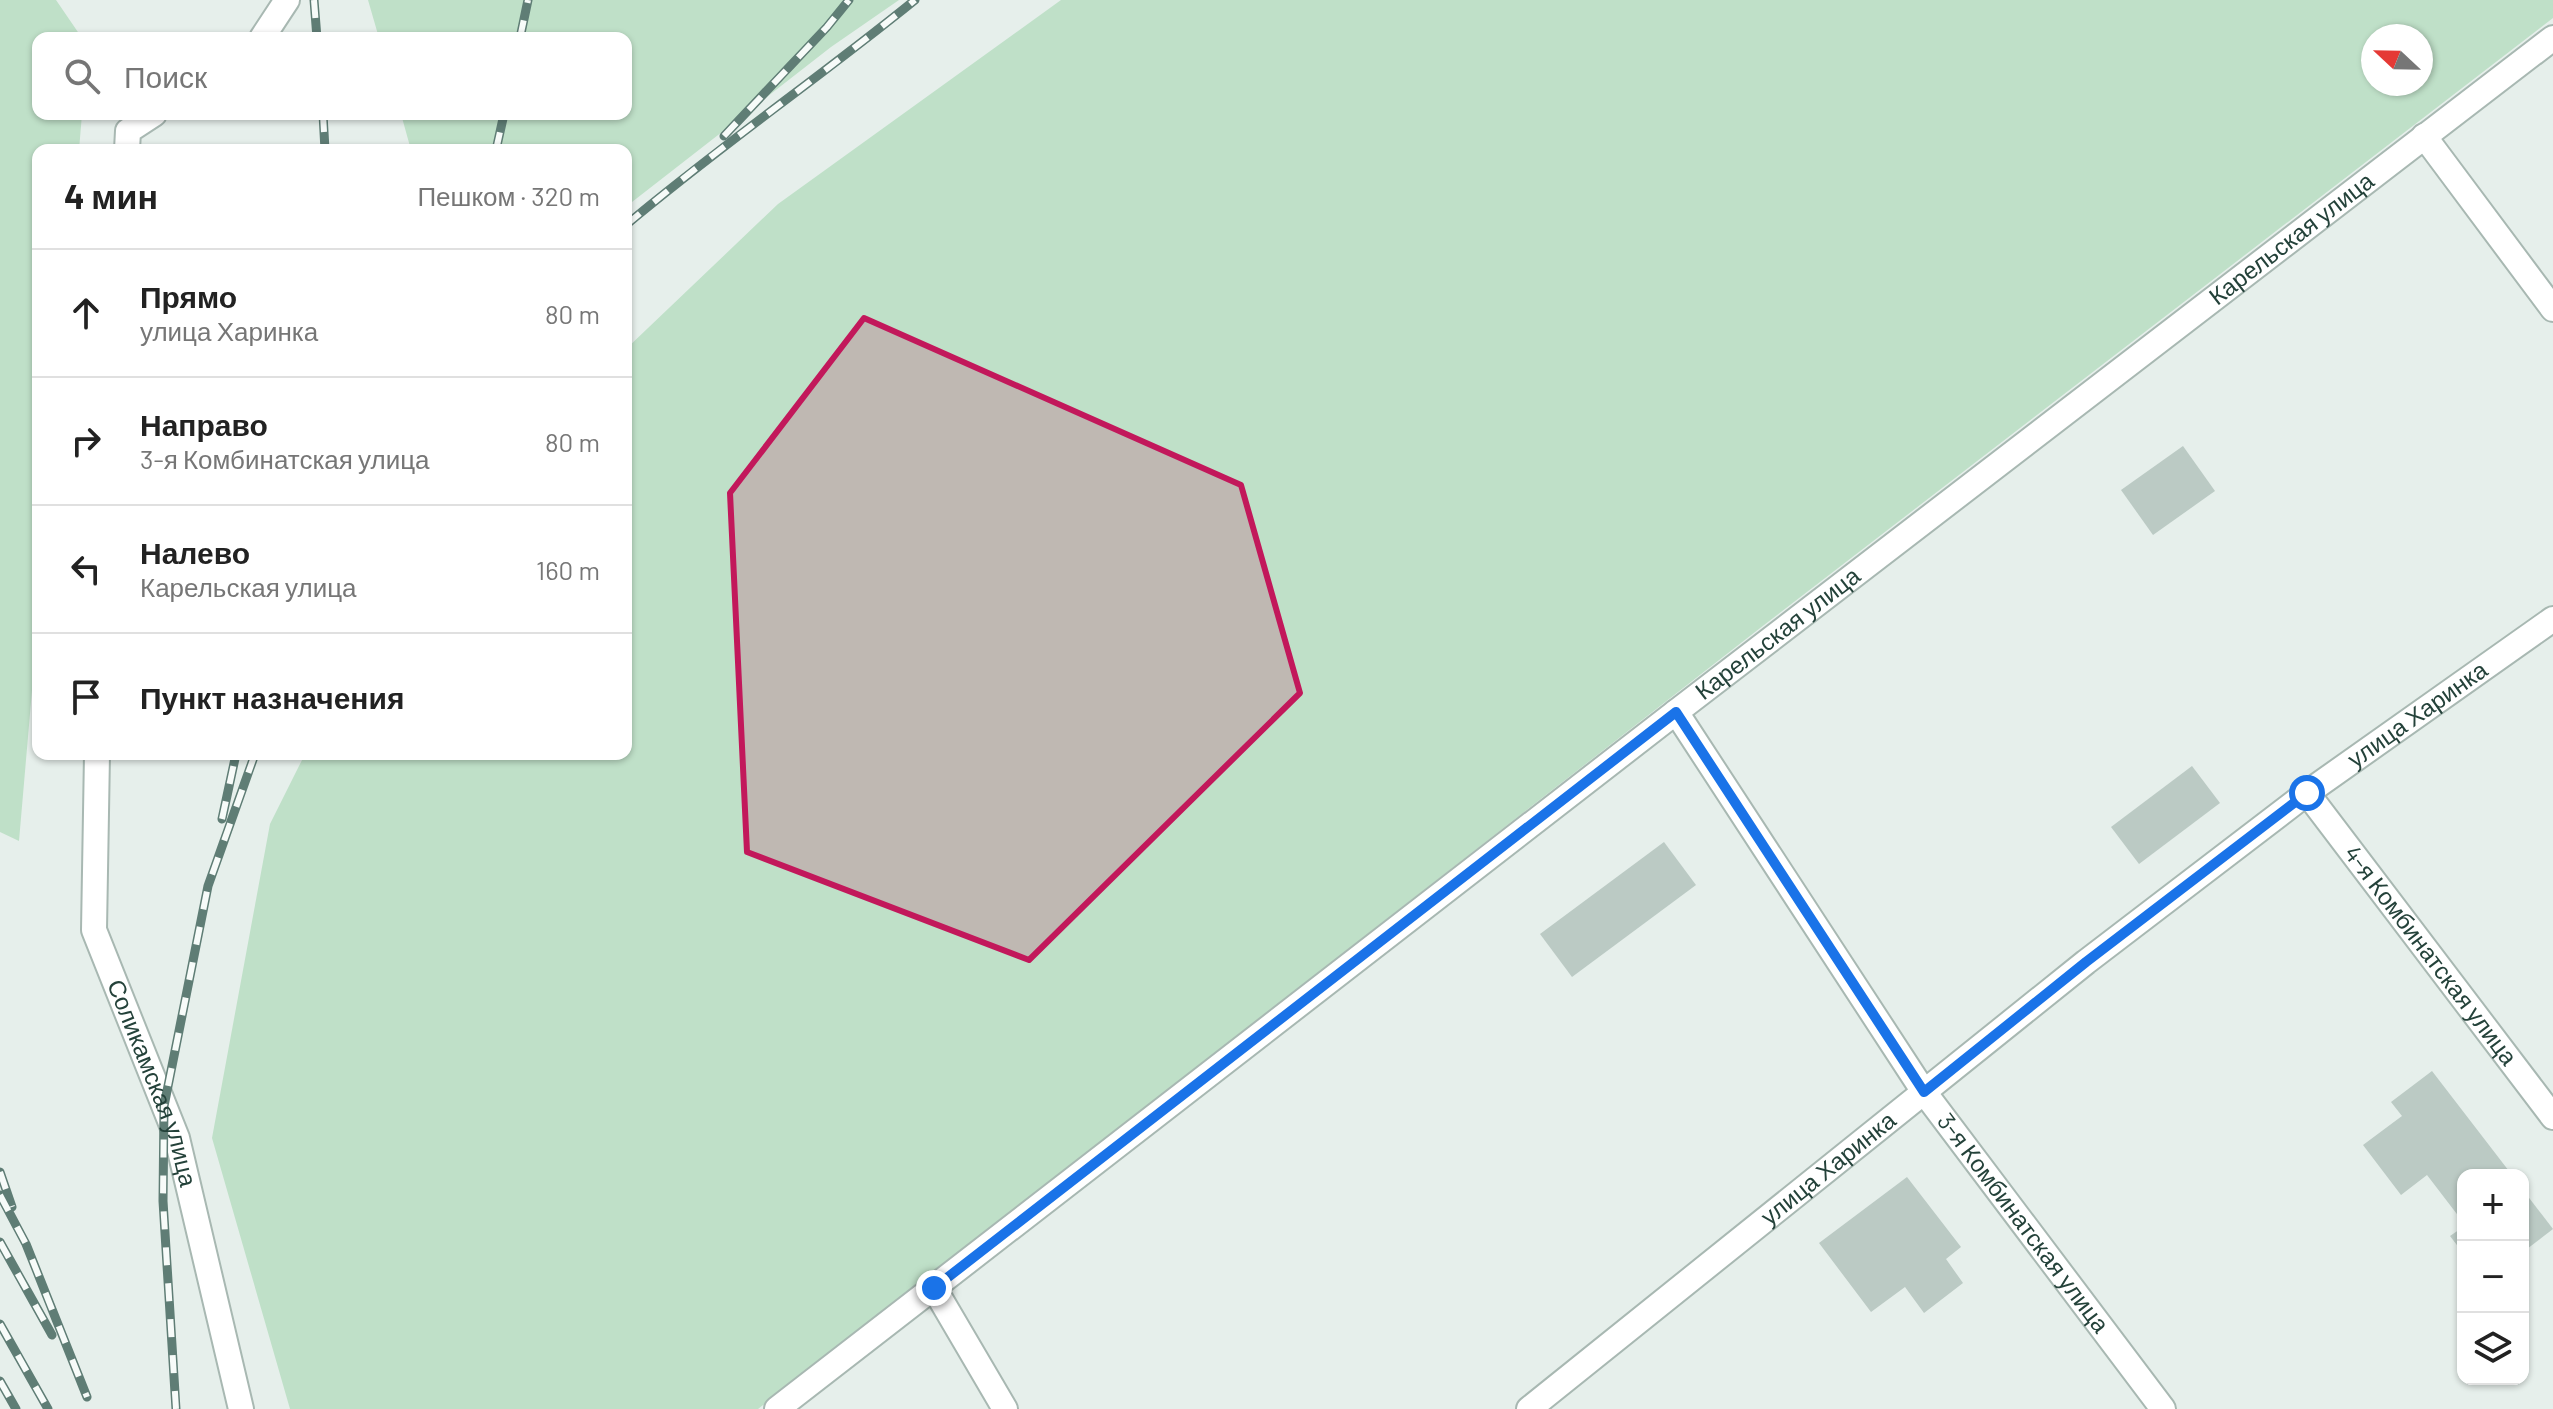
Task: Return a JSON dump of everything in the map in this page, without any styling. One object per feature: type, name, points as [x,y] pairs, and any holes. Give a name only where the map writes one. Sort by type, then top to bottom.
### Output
[{"type":"street","points":[[265,32],[281,3]]},
{"type":"street","name":"Карельская улица","points":[[777,1409],[2553,38]]},
{"type":"street","points":[[127,144],[128,131],[145,120]]},
{"type":"street","points":[[2424,136],[2553,309]]},
{"type":"street","name":"улица Харинка","points":[[1529,1409],[1559,1400],[1924,1092],[2086,962],[2307,793],[2553,619]]},
{"type":"street","name":"3-я Комбинатская улица","points":[[1676,712],[1924,1092],[2163,1409]]},
{"type":"street","name":"Соликамская улица","points":[[97,760],[94,930],[177,1138],[241,1409]]},
{"type":"street","name":"4-я Комбинатская улица","points":[[2307,793],[2553,1117]]},
{"type":"street","points":[[934,1288],[1005,1409]]},
{"type":"highlighted area","points":[[864,318],[1241,485],[1300,693],[1029,960],[747,852],[730,493]]},
{"type":"green space","points":[[0,0],[56,0],[78,32],[32,32],[32,120],[82,120],[80,144],[32,144],[32,690],[19,841],[0,832]]},
{"type":"green space","points":[[368,0],[899,0],[831,47],[632,202],[632,144],[409,144],[403,120],[632,120],[632,32],[377,32]]},
{"type":"green space","points":[[1061,0],[2553,0],[2553,18],[1764,625],[758,1409],[290,1409],[212,1138],[270,824],[302,760],[632,760],[632,343],[778,204]]},
{"type":"building","points":[[2183,446],[2215,491],[2153,535],[2121,490]]},
{"type":"building","points":[[2192,766],[2220,803],[2139,864],[2111,827]]},
{"type":"building","points":[[1664,842],[1696,885],[1572,977],[1540,934]]},
{"type":"building","points":[[2432,1071],[2507,1169],[2457,1169],[2457,1214],[2427,1175],[2401,1195],[2363,1145],[2402,1116],[2391,1102]]},
{"type":"building","points":[[1907,1177],[1961,1247],[1946,1259],[1963,1283],[1924,1313],[1905,1287],[1871,1312],[1819,1243]]},
{"type":"building","points":[[2529,1198],[2553,1229],[2529,1247]]},
{"type":"building","points":[[2457,1231],[2457,1245],[2450,1236]]},
{"type":"railway","points":[[314,0],[317,32]]},
{"type":"railway","points":[[521,32],[528,0]]},
{"type":"railway","points":[[724,136],[849,0]]},
{"type":"railway","points":[[632,220],[915,0]]},
{"type":"railway","points":[[323,120],[325,144]]},
{"type":"railway","points":[[497,144],[503,120]]},
{"type":"railway","points":[[222,819],[235,760]]},
{"type":"railway","points":[[176,1409],[163,1201],[164,1106],[208,886],[253,760]]},
{"type":"railway","points":[[0,1172],[12,1207]]},
{"type":"railway","points":[[0,1195],[26,1244],[87,1397]]},
{"type":"railway","points":[[0,1242],[52,1335]]},
{"type":"railway","points":[[0,1324],[48,1409]]},
{"type":"railway","points":[[0,1381],[16,1409]]},
{"type":"route","points":[[934,1288],[1676,712],[1924,1092],[2086,962],[2307,793]]}]
